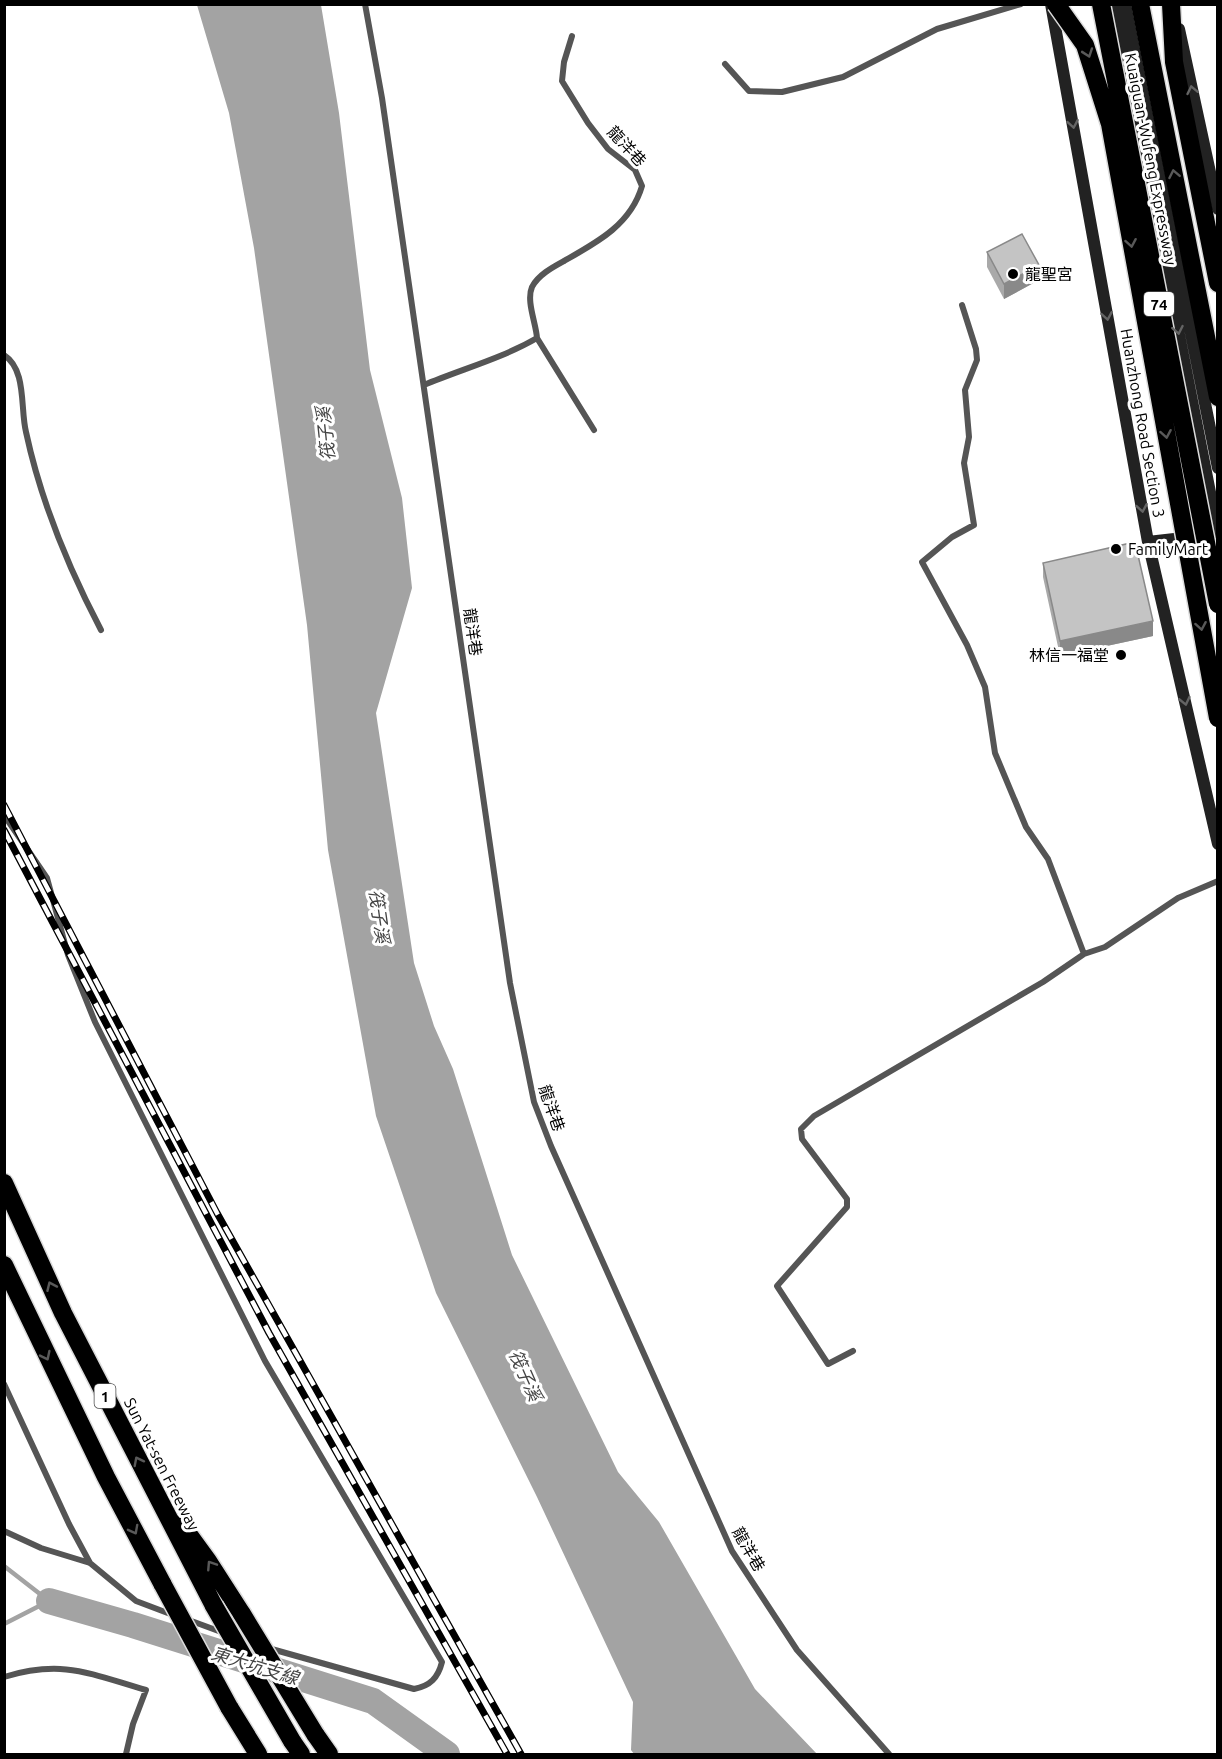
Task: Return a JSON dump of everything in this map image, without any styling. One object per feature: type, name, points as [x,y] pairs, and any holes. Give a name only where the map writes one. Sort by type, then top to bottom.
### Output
[{"type":"highway","points":[[1053,4],[1086,45],[1110,124],[1218,718]]},
{"type":"highway","name":"Kuaiguan-Wufeng Expressway","points":[[1101,4],[1218,604]]},
{"type":"highway","name":"Kuaiguan-Wufeng Expressway","points":[[1140,4],[1218,397]]},
{"type":"highway","points":[[1172,4],[1174,62],[1218,283]]},
{"type":"highway","name":"Sun Yat-sen Freeway","points":[[4,1183],[63,1313],[151,1487],[214,1606],[297,1748]]},
{"type":"highway","name":"1","points":[[4,1265],[106,1477],[256,1755]]},
{"type":"highway","points":[[151,1487],[208,1561],[329,1755]]},
{"type":"street","name":"Huanzhong Road Section 3","points":[[1053,4],[1148,542],[1218,844]]},
{"type":"street","points":[[1114,4],[1218,534],[1148,542]]},
{"type":"street","points":[[1125,4],[1218,468]]},
{"type":"street","points":[[1172,4],[1218,209]]},
{"type":"lane","name":"龍洋巷","points":[[365,4],[382,98],[510,983],[534,1102],[732,1551],[796,1650],[889,1755]]},
{"type":"lane","points":[[725,64],[748,91],[768,93],[790,91],[843,77],[937,28],[1022,4]]},
{"type":"lane","name":"龍洋巷","points":[[572,36],[564,62],[562,81],[588,123],[608,148],[635,170],[642,186],[637,204],[625,222],[584,250],[548,270],[532,287],[531,303],[537,338],[594,430]]},
{"type":"lane","points":[[962,306],[976,349],[976,360],[965,390],[969,437],[964,463],[974,525],[952,537],[922,562],[967,645],[985,687],[995,753],[1026,827],[1048,859],[1084,954]]},
{"type":"lane","points":[[424,385],[488,359],[510,354],[537,338]]},
{"type":"lane","points":[[4,355],[18,370],[30,452],[58,539],[101,630]]},
{"type":"lane","points":[[4,815],[46,878],[68,955],[95,1022],[260,1350],[442,1662],[436,1678],[422,1688],[414,1689],[252,1643]]},
{"type":"lane","points":[[853,1351],[828,1364],[777,1286],[847,1207],[847,1199],[802,1139],[801,1129],[814,1116],[1043,982],[1084,954],[1105,947],[1178,898],[1218,881]]},
{"type":"lane","points":[[4,1384],[69,1524],[90,1563],[136,1601],[241,1639]]},
{"type":"lane","points":[[6,1534],[41,1548],[90,1563]]},
{"type":"lane","points":[[4,1677],[31,1669],[67,1667],[146,1690],[133,1724],[126,1755]]},
{"type":"water","name":"筏子溪","points":[[197,5],[321,5],[339,113],[370,370],[402,498],[412,588],[376,713],[414,963],[434,1026],[453,1069],[512,1255],[618,1472],[659,1522],[755,1689],[817,1754],[634,1754],[631,1750],[633,1702],[537,1497],[436,1293],[376,1116],[328,850],[307,625],[254,248],[229,113]]},
{"type":"building","points":[[1022,234],[1039,265],[1004,284],[987,252]]},
{"type":"building","points":[[1135,542],[1153,621],[1060,641],[1043,563]]},
{"type":"waterway","name":"東大坑支線","points":[[4,1566],[49,1601],[4,1624]]},
{"type":"waterway","name":"東大坑支線","points":[[49,1601],[133,1625],[373,1701],[447,1754]]},
{"type":"railway","points":[[4,805],[217,1213],[521,1754]]},
{"type":"railway","points":[[4,830],[269,1333],[507,1754]]},
{"type":"place","name":"龍聖宮","points":[[1013,274]]},
{"type":"place","name":"FamilyMart","points":[[1116,549]]},
{"type":"place","name":"林信一福堂","points":[[1121,655]]}]
